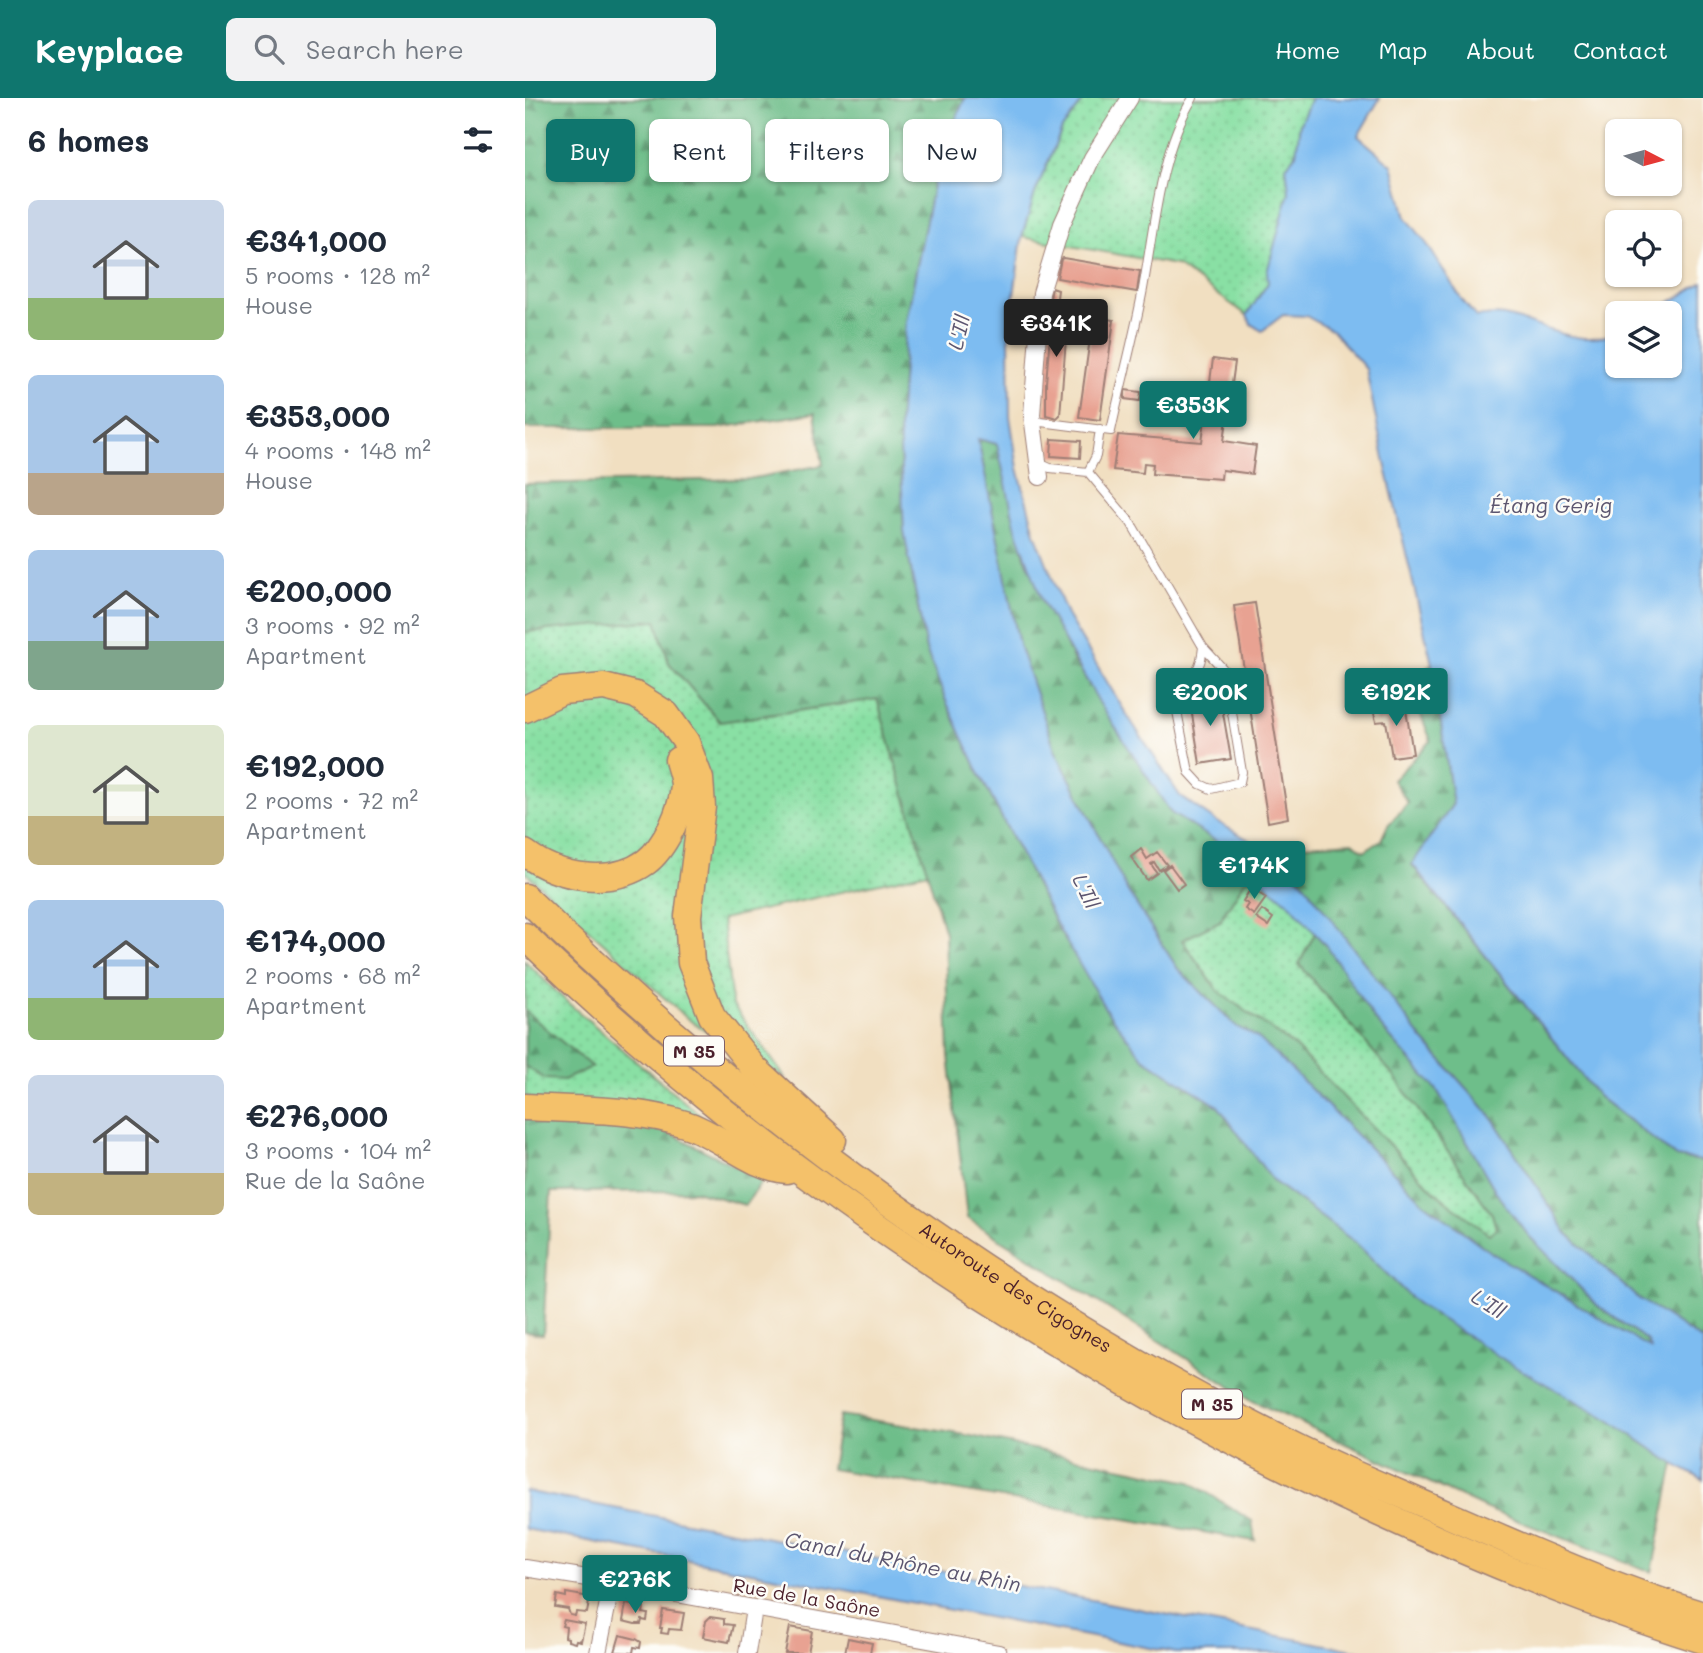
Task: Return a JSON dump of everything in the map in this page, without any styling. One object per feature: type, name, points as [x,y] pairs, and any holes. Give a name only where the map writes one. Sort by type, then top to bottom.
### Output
[{"type":"highway","points":[[525,709],[562,691],[604,687],[636,695],[666,714],[686,742],[700,779],[702,807],[688,916],[691,963],[712,1016],[754,1068],[859,1161],[875,1192]]},
{"type":"highway","points":[[525,725],[553,709],[580,703],[610,705],[635,714],[660,730],[677,752],[684,785],[679,812],[667,838],[648,861],[625,873],[596,878],[560,872],[525,853]]},
{"type":"highway","name":"Autoroute des Cigognes","points":[[525,897],[661,1023],[771,1114],[875,1192],[971,1259],[1096,1337],[1207,1401],[1298,1449],[1575,1570],[1703,1615]]},
{"type":"highway","name":"Autoroute des Cigognes","points":[[525,936],[647,1047],[760,1140],[957,1281],[1079,1357],[1196,1422],[1312,1481],[1455,1548],[1568,1594],[1703,1640]]},
{"type":"highway","points":[[525,1107],[643,1114],[688,1125],[722,1140],[772,1169],[804,1172]]},
{"type":"street","points":[[1039,469],[1033,422],[1041,293],[1058,235],[1092,158],[1130,98]]},
{"type":"street","name":"Rue de la Saône","points":[[525,1568],[612,1582],[960,1649],[999,1653]]},
{"type":"street","points":[[598,1653],[612,1582]]},
{"type":"street","points":[[747,1653],[754,1609]]},
{"type":"lane","points":[[1033,422],[1111,430],[1173,137],[1193,98]]},
{"type":"lane","points":[[1088,472],[1097,456],[1100,429]]},
{"type":"lane","points":[[1039,469],[1088,472],[1131,523],[1203,647],[1225,671],[1242,772],[1240,782],[1211,789],[1189,772],[1173,691],[1177,683],[1195,674],[1201,664],[1203,647]]},
{"type":"green space","points":[[525,98],[965,98],[956,119],[903,119],[903,182],[934,182],[906,322],[899,425],[904,532],[926,649],[979,773],[1060,932],[1143,1058],[1218,1106],[1273,1181],[1356,1243],[1416,1303],[1608,1419],[1674,1464],[1652,1572],[1487,1509],[1253,1401],[967,1218],[949,1056],[945,933],[877,699],[720,722],[669,663],[656,620],[525,632],[525,484],[749,479],[823,465],[815,413],[717,428],[525,428]]},
{"type":"green space","points":[[1085,98],[1311,98],[1300,124],[1296,154],[1286,166],[1289,192],[1268,271],[1268,283],[1247,315],[1176,265],[1022,237],[1035,193],[1062,129]]},
{"type":"green space","points":[[978,439],[997,444],[1025,557],[1073,659],[1171,813],[1221,844],[1256,875],[1244,882],[1220,921],[1182,940],[1218,991],[1294,1046],[1436,1193],[1489,1234],[1496,1228],[1492,1214],[1394,1076],[1299,964],[1315,933],[1328,948],[1375,1020],[1437,1090],[1499,1197],[1529,1236],[1598,1306],[1646,1340],[1651,1349],[1492,1253],[1423,1202],[1292,1070],[1257,1037],[1237,1027],[1178,969],[1127,890],[1056,752],[1019,645]]},
{"type":"green space","points":[[656,620],[669,663],[720,722],[877,699],[928,872],[722,919],[732,1004],[786,1079],[689,1020],[525,872],[525,632]]},
{"type":"green space","points":[[1432,664],[1453,804],[1412,865],[1598,1096],[1676,1157],[1703,1161],[1703,1341],[1635,1296],[1567,1233],[1491,1116],[1423,1040],[1302,881],[1274,857],[1289,846],[1353,842],[1364,851],[1381,840],[1388,825],[1408,803],[1393,780],[1431,741],[1409,683]]},
{"type":"green space","points":[[1256,875],[1291,904],[1315,933],[1299,964],[1394,1076],[1492,1214],[1496,1228],[1489,1235],[1436,1193],[1294,1046],[1218,991],[1182,940],[1220,921],[1244,882]]},
{"type":"green space","points":[[525,961],[568,1003],[714,1127],[525,1098]]},
{"type":"green space","points":[[525,1011],[592,1067],[564,1080],[545,1079],[525,1066]]},
{"type":"green space","points":[[525,1117],[652,1124],[763,1180],[745,1205],[695,1191],[551,1192],[543,1335],[525,1332]]},
{"type":"green space","points":[[840,1415],[966,1435],[1190,1482],[1252,1521],[1255,1541],[831,1469]]},
{"type":"water","name":"L'Ill","points":[[965,98],[1085,98],[1062,129],[1035,193],[1022,237],[1009,331],[1010,417],[1018,468],[1035,533],[1067,615],[1125,712],[1180,796],[1256,844],[1302,881],[1423,1040],[1491,1116],[1567,1233],[1635,1296],[1703,1341],[1703,1480],[1674,1464],[1608,1419],[1512,1365],[1416,1303],[1356,1243],[1273,1181],[1218,1106],[1143,1058],[1106,1010],[1060,931],[979,773],[926,649],[904,532],[899,426],[906,322],[934,182],[1002,182],[1002,119],[956,119]],"holes":[[[978,439],[997,444],[1016,529],[1043,603],[1100,704],[1171,813],[1221,844],[1291,905],[1328,948],[1375,1020],[1437,1090],[1499,1197],[1529,1236],[1598,1306],[1646,1340],[1650,1348],[1492,1253],[1423,1202],[1292,1070],[1257,1037],[1237,1027],[1178,969],[1127,890],[1056,752],[1019,645]]]},
{"type":"water","name":"Étang Gerig","points":[[1311,98],[1380,98],[1358,136],[1392,165],[1406,217],[1427,244],[1462,300],[1476,317],[1504,316],[1574,337],[1605,336],[1605,378],[1682,378],[1682,301],[1672,301],[1703,282],[1703,1161],[1676,1157],[1598,1096],[1412,864],[1453,804],[1432,664],[1366,369],[1333,331],[1306,316],[1283,315],[1262,331],[1251,324],[1247,315],[1268,283],[1267,272],[1289,192],[1286,166],[1296,154],[1300,124]]},
{"type":"water","points":[[525,1491],[1368,1653],[1176,1653],[525,1529]]},
{"type":"building","points":[[1063,258],[1140,271],[1137,292],[1057,278]]},
{"type":"building","points":[[1052,288],[1058,290],[1055,313],[1068,314],[1060,415],[1057,418],[1046,415],[1052,310],[1048,309]]},
{"type":"building","points":[[1093,317],[1114,320],[1100,420],[1079,417]]},
{"type":"building","points":[[1213,359],[1235,362],[1224,441],[1256,446],[1252,474],[1222,470],[1221,479],[1152,474],[1153,464],[1144,463],[1143,473],[1113,470],[1118,435],[1202,442]]},
{"type":"building","points":[[1125,390],[1141,392],[1140,401],[1125,399]]},
{"type":"building","points":[[1052,439],[1081,441],[1080,458],[1051,456]]},
{"type":"building","points":[[1255,603],[1288,818],[1268,822],[1234,606]]},
{"type":"building","points":[[1219,690],[1231,759],[1200,764],[1191,708],[1196,707],[1194,694]]},
{"type":"building","points":[[1405,703],[1413,754],[1392,757],[1386,721],[1376,722],[1373,708]]},
{"type":"building","points":[[1141,849],[1147,859],[1157,852],[1167,865],[1159,870],[1154,862],[1151,864],[1157,873],[1147,880],[1131,857]]},
{"type":"building","points":[[1170,865],[1184,884],[1177,889],[1163,870]]},
{"type":"building","points":[[1251,888],[1266,898],[1254,915],[1245,909],[1248,904],[1243,901]]},
{"type":"building","points":[[1262,910],[1273,918],[1268,926],[1256,918]]},
{"type":"building","points":[[566,1593],[590,1597],[587,1613],[576,1612],[575,1616],[570,1615],[568,1609],[555,1607],[557,1595],[566,1597]]},
{"type":"building","points":[[626,1604],[644,1607],[643,1613],[648,1614],[647,1621],[642,1620],[641,1624],[635,1624],[623,1621]]},
{"type":"building","points":[[663,1610],[684,1613],[681,1630],[669,1629],[668,1634],[661,1633]]},
{"type":"building","points":[[710,1617],[724,1619],[724,1624],[733,1625],[729,1642],[703,1637],[706,1621]]},
{"type":"building","points":[[564,1620],[585,1624],[581,1641],[568,1641],[565,1637],[566,1627],[562,1626]]},
{"type":"building","points":[[790,1627],[812,1631],[808,1653],[785,1653]]},
{"type":"building","points":[[620,1635],[641,1642],[640,1648],[634,1647],[633,1653],[615,1652]]},
{"type":"building","points":[[848,1638],[872,1643],[870,1653],[845,1653]]},
{"type":"water label","name":"Canal du Rhône au Rhin","points":[[903,1561]]}]
